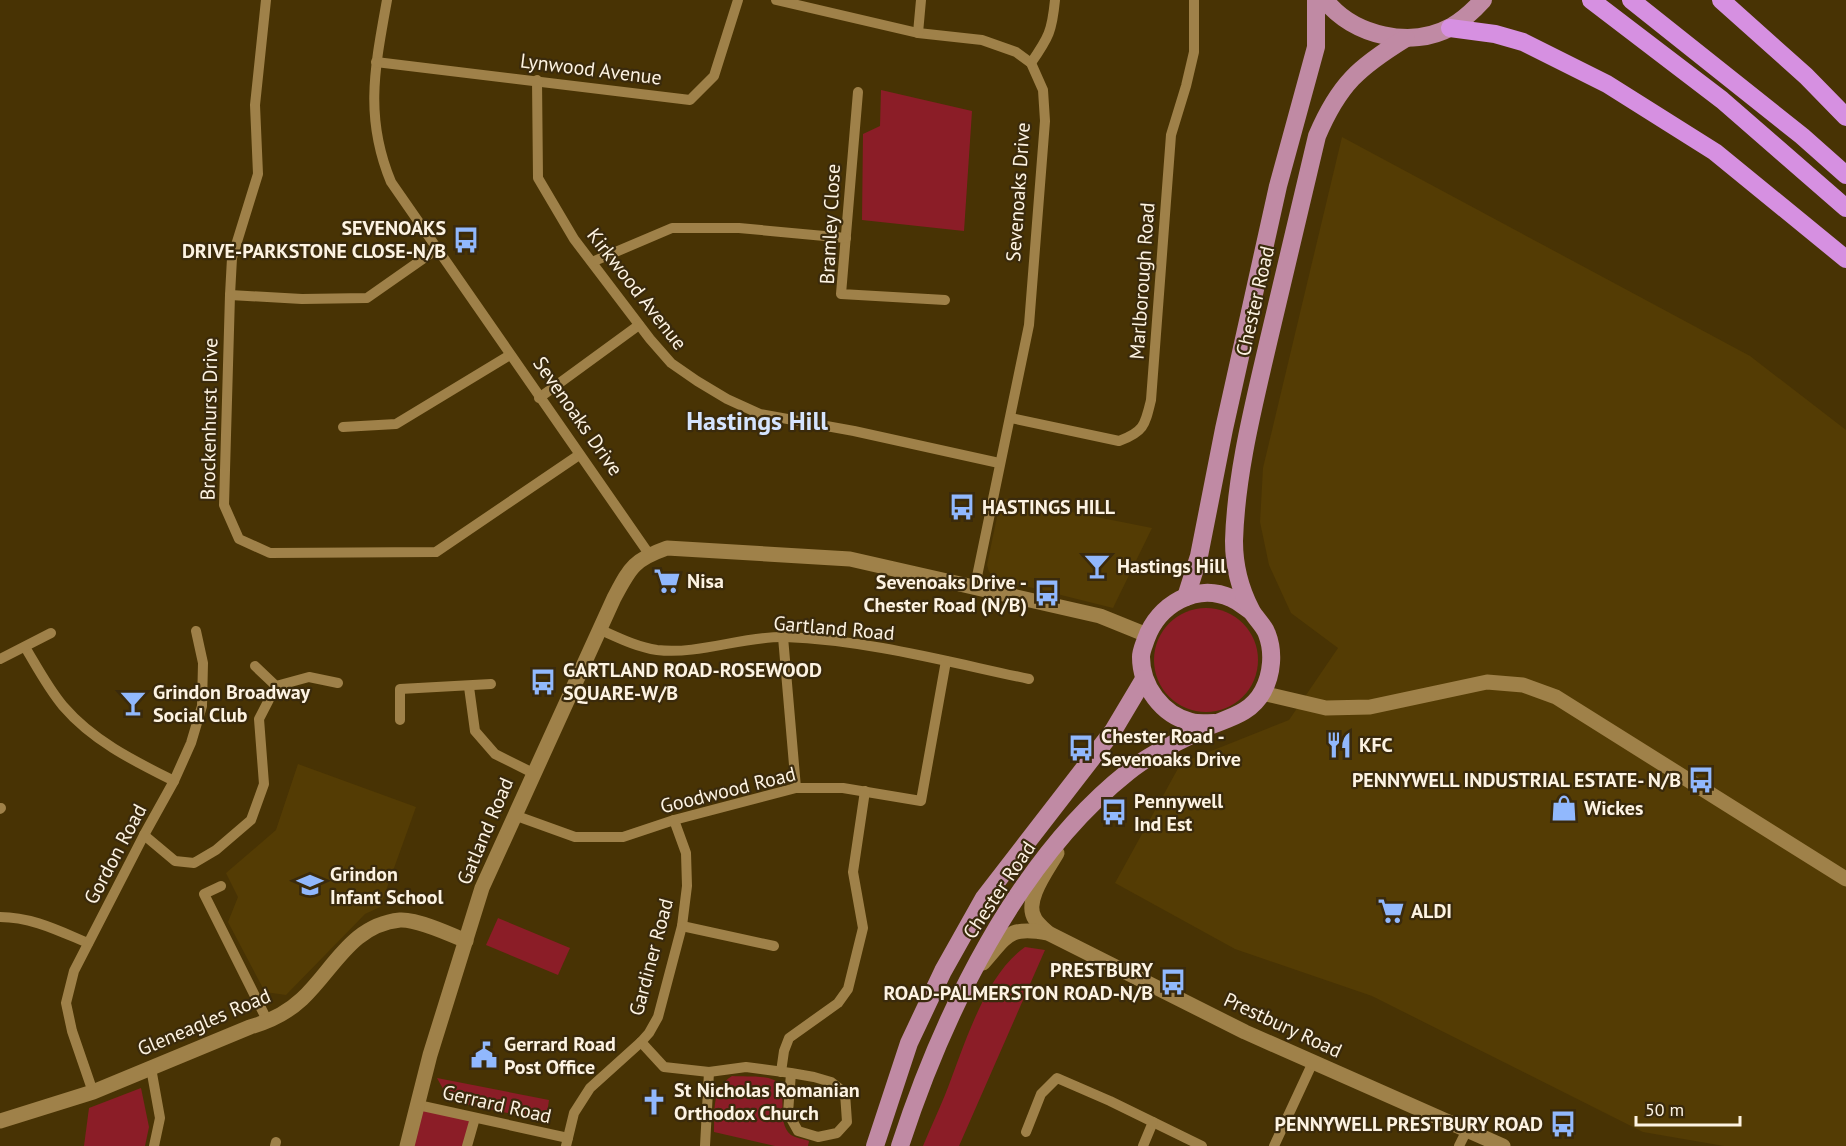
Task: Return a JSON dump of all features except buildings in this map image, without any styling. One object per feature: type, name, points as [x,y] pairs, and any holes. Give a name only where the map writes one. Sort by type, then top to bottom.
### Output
[{"type":"highway","points":[[1591,0],[1722,100],[1846,208]]},
{"type":"highway","points":[[1631,0],[1793,128],[1846,175]]},
{"type":"highway","points":[[1721,0],[1806,76],[1846,117]]},
{"type":"highway","points":[[1450,28],[1495,34],[1523,42],[1607,84],[1715,152],[1846,259]]},
{"type":"main road","name":"Chester Road","points":[[1185,597],[1199,556],[1224,429],[1278,186],[1316,47],[1316,0]]},
{"type":"main road","points":[[1325,0],[1350,23],[1371,32],[1406,38],[1450,28],[1483,0]]},
{"type":"main road","name":"Chester Road","points":[[900,1146],[933,1054],[968,980],[1020,892],[1073,825],[1103,793],[1152,754],[1216,723],[1232,719],[1253,704],[1262,693],[1269,677],[1272,660],[1267,633],[1251,610],[1239,578],[1234,554],[1238,495],[1248,429],[1317,136],[1341,89],[1378,55],[1406,38]]},
{"type":"main road","name":"Chester Road","points":[[1216,723],[1182,719],[1164,708],[1153,697],[1144,679],[1140,655],[1158,616],[1170,605],[1185,597],[1211,593],[1231,598],[1251,610]]},
{"type":"main road","name":"Chester Road","points":[[875,1146],[909,1043],[942,971],[978,909],[1018,852],[1113,731],[1144,679]]},
{"type":"street","name":"Brockenhurst Drive","points":[[266,0],[255,105],[258,174],[232,258],[230,295],[224,505],[239,539],[270,553],[436,552],[579,455]]},
{"type":"street","name":"Sevenoaks Drive","points":[[387,0],[376,62],[374,119],[381,159],[391,182],[649,554]]},
{"type":"street","name":"Lynwood Avenue","points":[[376,62],[690,100],[714,76],[738,0]]},
{"type":"street","points":[[918,33],[921,0]]},
{"type":"street","points":[[784,1],[918,33],[982,40],[1016,52],[1031,63],[1048,40],[1056,0]]},
{"type":"street","name":"Marlborough Road","points":[[1011,418],[1119,441],[1135,435],[1145,425],[1151,400],[1171,135],[1194,52],[1194,0]]},
{"type":"street","name":"Sevenoaks Drive","points":[[975,586],[1029,325],[1045,121],[1043,90],[1031,63]]},
{"type":"street","name":"Kirkwood Avenue","points":[[537,80],[538,178],[591,262],[671,363],[727,399],[760,414],[854,430],[999,463]]},
{"type":"street","name":"Bramley Close","points":[[858,92],[841,294],[945,300]]},
{"type":"street","points":[[591,262],[672,228],[739,228],[846,238]]},
{"type":"street","points":[[230,295],[302,299],[367,298],[437,249]]},
{"type":"street","points":[[539,398],[639,325]]},
{"type":"street","points":[[343,427],[396,424],[510,355]]},
{"type":"street","points":[[649,554],[667,548],[850,559],[1100,616],[1147,636]]},
{"type":"street","name":"Gatland Road","points":[[407,1146],[430,1055],[482,888],[614,598],[632,566],[649,554]]},
{"type":"street","name":"Gartland Road","points":[[601,630],[638,646],[660,650],[682,650],[783,637],[875,646],[1029,679]]},
{"type":"street","name":"Gordon Road","points":[[93,1092],[72,1031],[66,1003],[74,971],[174,781],[191,743],[202,706],[203,663],[196,631]]},
{"type":"street","points":[[0,659],[51,633]]},
{"type":"street","points":[[783,637],[796,788]]},
{"type":"street","points":[[25,647],[62,705],[82,725],[108,745],[174,781]]},
{"type":"street","name":"Goodwood Road","points":[[514,815],[575,837],[622,837],[674,820],[796,788],[843,788],[921,801],[946,661]]},
{"type":"street","points":[[255,666],[276,686]]},
{"type":"street","points":[[144,835],[176,861],[194,863],[216,850],[251,820],[264,784],[259,719],[276,686],[309,677],[338,683]]},
{"type":"street","points":[[1262,693],[1326,708],[1370,707],[1488,682],[1523,685],[1556,697],[1846,879]]},
{"type":"street","points":[[400,720],[400,689],[491,684]]},
{"type":"street","points":[[469,687],[475,731],[495,754],[533,773]]},
{"type":"street","points":[[640,1042],[664,1067],[708,1072],[746,1068],[786,1072],[831,1082],[845,1093],[847,1122],[837,1133],[818,1137],[798,1131],[788,1113],[786,1072],[784,1051],[789,1038],[837,1003],[848,989],[863,928],[853,872],[865,791]]},
{"type":"street","name":"Gardiner Road","points":[[567,1142],[574,1113],[590,1088],[649,1034],[658,1017],[682,926],[687,886],[686,853],[674,820]]},
{"type":"street","name":"Prestbury Road","points":[[1048,933],[1034,918],[1031,909],[1032,898],[1073,825]]},
{"type":"street","points":[[221,886],[204,894],[268,1022]]},
{"type":"street","points":[[0,917],[16,917],[44,924],[88,943]]},
{"type":"street","name":"Gleneagles Road","points":[[0,1120],[93,1092],[250,1027],[268,1022],[301,1000],[352,942],[366,931],[402,920],[434,928],[466,940]]},
{"type":"street","points":[[682,926],[774,946]]},
{"type":"street","name":"Prestbury Road","points":[[968,980],[1005,938],[1017,931],[1048,933],[1245,1032],[1503,1146]]},
{"type":"street","points":[[1274,1146],[1313,1062]]},
{"type":"street","points":[[151,1068],[160,1118],[154,1146]]},
{"type":"street","points":[[705,1146],[708,1072]]},
{"type":"street","points":[[1026,1132],[1041,1094],[1057,1078],[1202,1146]]},
{"type":"street","name":"Gerrard Road","points":[[418,1105],[567,1142]]},
{"type":"street","points":[[467,1146],[476,1118]]},
{"type":"street","points":[[1143,1146],[1153,1122]]},
{"type":"street","points":[[1459,1146],[1467,1130]]},
{"type":"shaded area","points":[[881,90],[972,111],[964,231],[862,220],[863,134],[880,126]]},
{"type":"shaded area","points":[[1342,137],[1750,356],[1846,430],[1846,1146],[1724,1146],[1643,1132],[1372,996],[1235,949],[1115,883],[1181,763],[1289,720],[1338,648],[1291,613],[1269,565],[1260,522],[1263,468]]},
{"type":"shaded area","points":[[1001,498],[1152,528],[1113,608],[1009,582],[989,572],[987,565]]},
{"type":"shaded area","points":[[1206,608],[1226,612],[1243,623],[1254,640],[1258,660],[1254,680],[1243,697],[1226,708],[1206,712],[1186,708],[1169,697],[1158,680],[1154,660],[1158,640],[1169,623],[1186,612]]},
{"type":"shaded area","name":"Grindon Infant School","points":[[298,764],[416,807],[380,907],[365,914],[286,995],[265,992],[228,922],[238,897],[226,873],[276,830]]},
{"type":"shaded area","points":[[498,918],[570,948],[558,975],[486,945]]},
{"type":"shaded area","points":[[1025,947],[1045,950],[959,1146],[923,1146],[986,994],[1011,960]]},
{"type":"shaded area","points":[[732,1076],[764,1077],[779,1084],[786,1129],[791,1135],[809,1141],[808,1146],[775,1146],[714,1132],[717,1094],[725,1081]]},
{"type":"shaded area","points":[[437,1078],[549,1100],[546,1121],[450,1101]]},
{"type":"shaded area","points":[[141,1088],[149,1127],[145,1146],[84,1146],[89,1108]]},
{"type":"shaded area","points":[[418,1105],[475,1118],[467,1146],[407,1146]]},
{"type":"place","name":"SEVENOAKS DRIVE-PARKSTONE CLOSE-N/B","points":[[466,240]]},
{"type":"place","name":"HASTINGS HILL","points":[[962,507]]},
{"type":"place","name":"Hastings Hill","points":[[1097,566]]},
{"type":"place","name":"Nisa","points":[[667,581]]},
{"type":"place","name":"Sevenoaks Drive - Chester Road (N/B)","points":[[1047,593]]},
{"type":"place","name":"GARTLAND ROAD-ROSEWOOD SQUARE-W/B","points":[[543,682]]},
{"type":"place","name":"Grindon Broadway Social Club","points":[[133,703]]},
{"type":"place","name":"KFC","points":[[1339,745]]},
{"type":"place","name":"Chester Road - Sevenoaks Drive","points":[[1081,748]]},
{"type":"place","name":"PENNYWELL INDUSTRIAL ESTATE- N/B","points":[[1701,780]]},
{"type":"place","name":"Wickes","points":[[1564,808]]},
{"type":"place","name":"Pennywell Ind Est","points":[[1114,812]]},
{"type":"place","name":"Grindon Infant School","points":[[310,885]]},
{"type":"place","name":"ALDI","points":[[1391,911]]},
{"type":"place","name":"PRESTBURY ROAD-PALMERSTON ROAD-N/B","points":[[1173,982]]},
{"type":"place","name":"Gerrard Road Post Office","points":[[484,1055]]},
{"type":"place","name":"St Nicholas Romanian Orthodox Church","points":[[654,1102]]},
{"type":"place","name":"PENNYWELL PRESTBURY ROAD","points":[[1563,1124]]},
{"type":"district","name":"Hastings Hill","points":[[757,420]]}]
